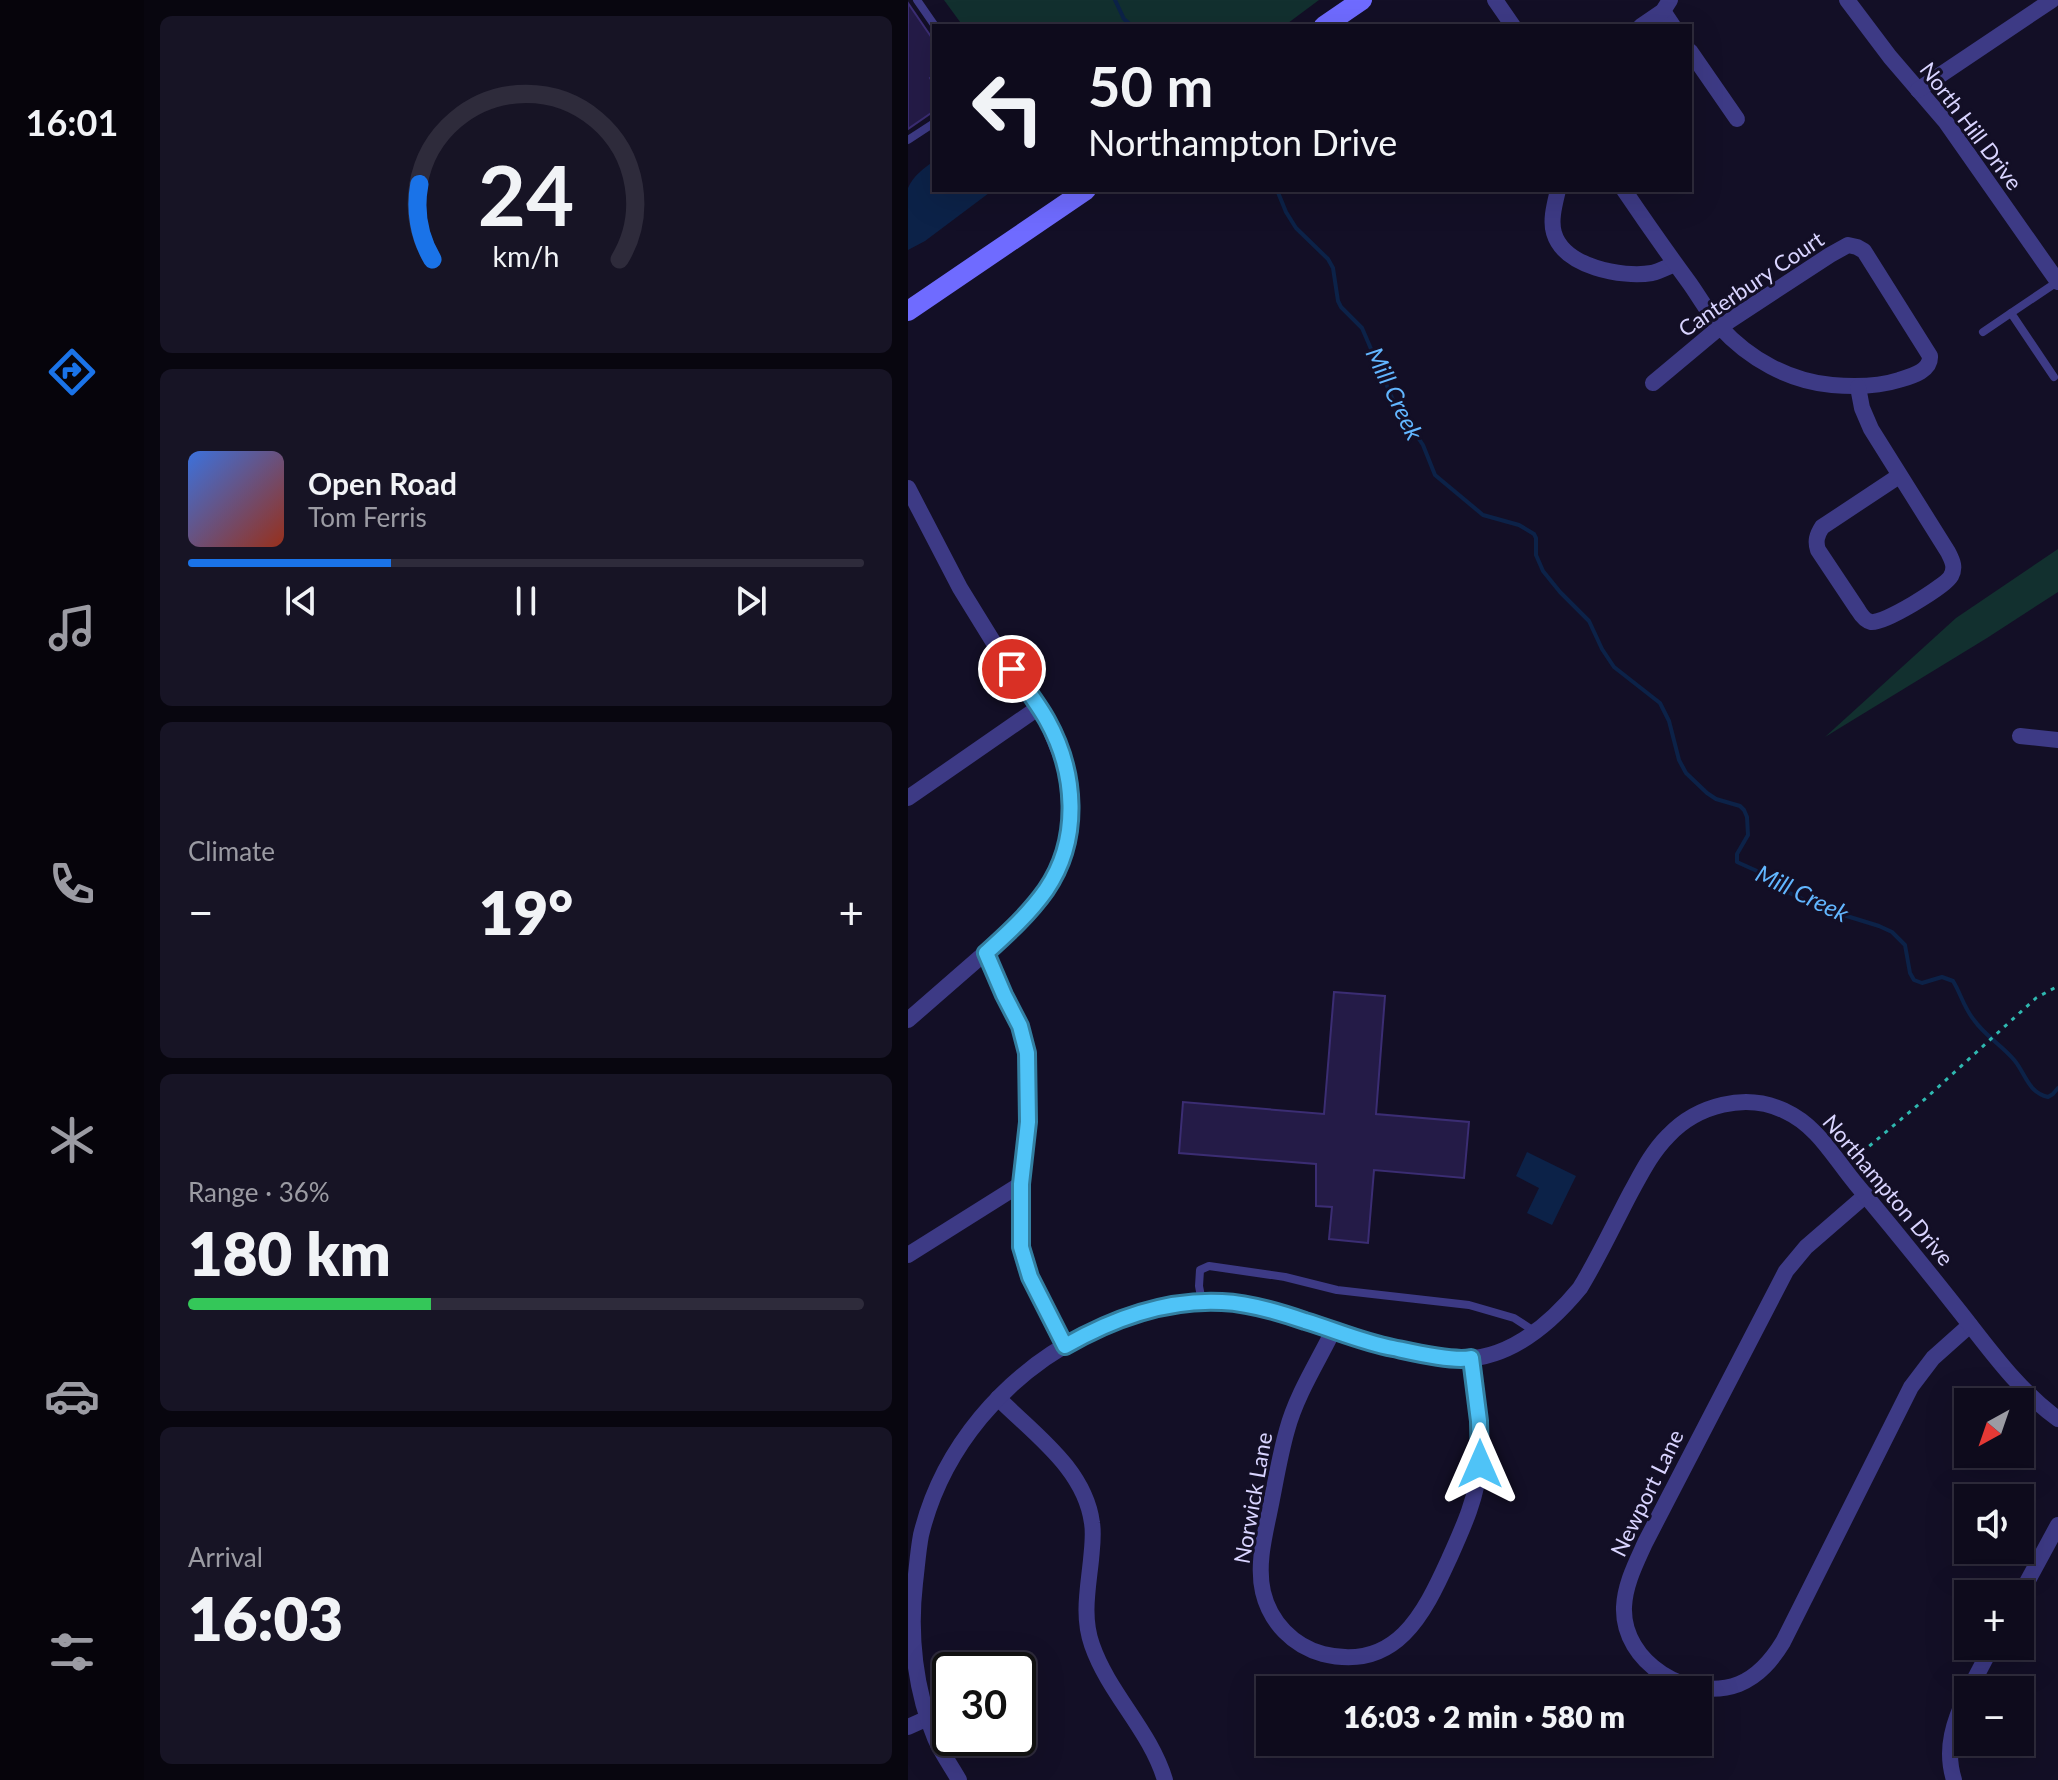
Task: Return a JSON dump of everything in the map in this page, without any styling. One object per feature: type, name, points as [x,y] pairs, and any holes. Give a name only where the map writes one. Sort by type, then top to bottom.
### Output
[{"type":"main road","points":[[1327,24],[1362,0]]},
{"type":"main road","points":[[908,311],[1083,192]]},
{"type":"street","points":[[1495,0],[1512,24]]},
{"type":"street","name":"North Hill Drive","points":[[1847,0],[1868,31],[1945,121],[2058,282]]},
{"type":"street","points":[[1918,90],[2052,0]]},
{"type":"street","points":[[1644,24],[1666,6]]},
{"type":"street","points":[[1692,54],[1737,119]]},
{"type":"street","points":[[1558,192],[1554,233],[1562,247],[1576,259],[1587,265],[1622,273],[1649,273],[1675,264]]},
{"type":"street","points":[[1625,192],[1720,327],[1743,348],[1789,376],[1858,387],[1866,419],[1954,566],[1949,580],[1939,588],[1877,623],[1870,622],[1864,619],[1818,550],[1817,535],[1822,527],[1899,476]]},
{"type":"street","name":"Canterbury Court","points":[[1653,383],[1720,327],[1848,245],[1864,251],[1930,356],[1931,363],[1916,374],[1898,381],[1858,387]]},
{"type":"street","points":[[908,488],[960,588],[1054,735],[1067,771],[1070,790],[1070,830],[1065,850],[1048,887],[1023,918],[908,1020]]},
{"type":"street","points":[[908,798],[1038,708]]},
{"type":"street","points":[[2020,736],[2058,740]]},
{"type":"street","points":[[986,953],[1020,1026],[1027,1053],[1028,1122],[1021,1184],[1020,1230],[1025,1262],[1065,1346]]},
{"type":"street","name":"Northampton Drive","points":[[959,1780],[936,1741],[928,1718],[917,1675],[913,1605],[921,1535],[936,1492],[971,1430],[998,1398],[1038,1364],[1097,1329],[1139,1313],[1202,1302],[1245,1305],[1368,1343],[1447,1358],[1471,1358],[1501,1351],[1535,1332],[1559,1312],[1580,1288],[1642,1172],[1668,1135],[1703,1111],[1723,1104],[1765,1104],[1785,1111],[1820,1136],[2014,1379],[2058,1419]]},
{"type":"street","points":[[908,1255],[1021,1184]]},
{"type":"street","name":"Newport Lane","points":[[1866,1195],[1806,1247],[1786,1271],[1645,1543],[1630,1576],[1624,1610],[1632,1642],[1651,1667],[1679,1683],[1712,1689],[1742,1683],[1767,1665],[1783,1642],[1911,1387],[1933,1358],[1970,1325]]},
{"type":"street","name":"Norwick Lane","points":[[1333,1331],[1287,1430],[1265,1532],[1261,1575],[1267,1603],[1282,1629],[1305,1648],[1333,1656],[1363,1655],[1402,1637],[1421,1616],[1441,1578],[1470,1508],[1480,1464],[1479,1421],[1471,1358]]},
{"type":"street","points":[[998,1398],[1060,1458],[1081,1488],[1093,1525],[1086,1607],[1089,1635],[1112,1686],[1146,1736],[1165,1780]]},
{"type":"street","points":[[2028,1580],[2058,1525]]},
{"type":"street","points":[[908,1727],[928,1718]]},
{"type":"street","points":[[1954,1722],[1949,1753],[1954,1780]]},
{"type":"lane","points":[[917,0],[934,24]]},
{"type":"lane","points":[[908,140],[932,124]]},
{"type":"lane","points":[[1983,332],[2058,282]]},
{"type":"lane","points":[[2011,313],[2054,377]]},
{"type":"lane","points":[[1202,1302],[1200,1270],[1209,1266],[1285,1277],[1337,1290],[1469,1305],[1514,1318],[1535,1332]]},
{"type":"path","points":[[1843,1168],[1925,1099],[2036,998],[2058,986]]},
{"type":"green space","points":[[944,0],[1319,0],[1287,24],[962,24]]},
{"type":"green space","points":[[2058,549],[2058,592],[1825,737],[1956,618]]},
{"type":"water","points":[[932,162],[932,192],[990,192],[925,241],[908,250],[908,188]]},
{"type":"water","points":[[1527,1152],[1576,1176],[1552,1225],[1527,1213],[1539,1188],[1516,1176]]},
{"type":"building","points":[[908,3],[932,38],[932,112],[908,129]]},
{"type":"building","points":[[1334,992],[1385,996],[1376,1114],[1469,1122],[1464,1178],[1374,1170],[1368,1243],[1329,1239],[1332,1207],[1316,1206],[1316,1164],[1179,1153],[1183,1102],[1324,1114]]},
{"type":"waterway","name":"Mill Creek","points":[[1115,0],[1130,24]]},
{"type":"waterway","name":"Mill Creek","points":[[1278,192],[1296,228],[1328,259],[1333,268],[1338,301],[1362,328],[1393,400],[1423,445],[1435,475],[1483,515],[1519,525],[1534,534],[1536,555],[1543,571],[1589,621],[1614,667],[1660,703],[1686,773],[1716,799],[1744,810],[1748,835],[1737,854],[1737,862],[1757,871],[1783,890],[1824,909],[1892,932],[1905,945],[1914,980],[1922,983],[1942,977],[1953,981],[1971,1015],[2015,1061],[2032,1087],[2048,1097],[2058,1088]]},
{"type":"route","points":[[1012,669],[1054,735],[1067,771],[1070,790],[1070,830],[1057,870],[1036,903],[986,953],[1020,1026],[1027,1053],[1028,1122],[1021,1184],[1021,1247],[1030,1277],[1065,1346],[1097,1329],[1139,1313],[1181,1304],[1224,1302],[1310,1322],[1368,1343],[1447,1358],[1471,1358],[1479,1421],[1480,1464]]}]
